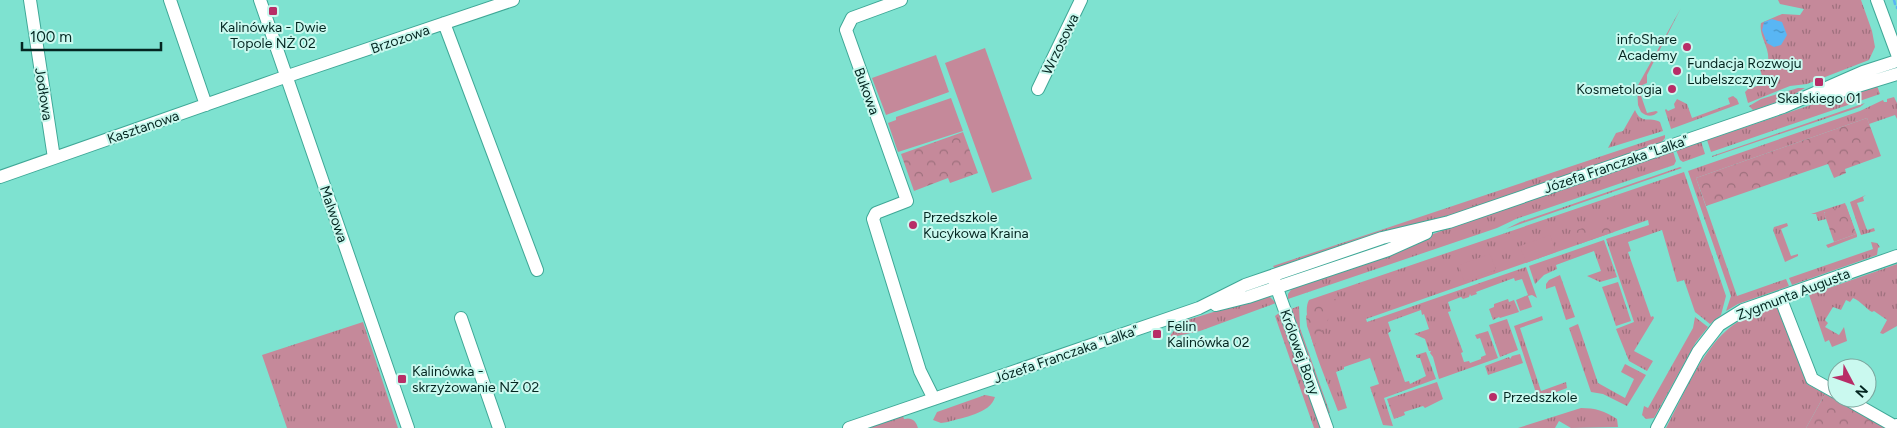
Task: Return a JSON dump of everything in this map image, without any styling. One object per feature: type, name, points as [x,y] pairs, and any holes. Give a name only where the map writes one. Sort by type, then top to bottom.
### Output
[{"type":"street","name":"Jodłowa","points":[[30,0],[54,158]]},
{"type":"street","points":[[170,0],[206,105]]},
{"type":"street","name":"Malwowa","points":[[260,0],[408,428]]},
{"type":"street","name":"Brzozowa","points":[[286,77],[513,0]]},
{"type":"street","name":"Bukowa","points":[[901,0],[880,3],[852,18],[846,30],[907,201],[876,213],[873,219],[920,371],[934,399]]},
{"type":"street","name":"Wrzosowa","points":[[1038,89],[1081,0]]},
{"type":"street","points":[[1877,0],[1897,54]]},
{"type":"street","points":[[444,23],[537,270]]},
{"type":"street","name":"Józefa Franczaka \"Lalka\"","points":[[849,428],[1199,308],[1245,285],[1275,282],[1382,238],[1449,222],[1783,106],[1863,72],[1897,61]]},
{"type":"street","name":"Józefa Franczaka \"Lalka\"","points":[[1783,106],[1805,103],[1897,74]]},
{"type":"street","name":"Kasztanowa","points":[[0,177],[286,77]]},
{"type":"street","name":"Zygmunta Augusta","points":[[1657,428],[1698,352],[1712,332],[1728,319],[1743,310],[1897,256]]},
{"type":"street","name":"Królowej Bony","points":[[1275,282],[1326,428]]},
{"type":"street","points":[[1780,297],[1812,379],[1827,387]]},
{"type":"street","points":[[462,318],[499,428]]},
{"type":"street","points":[[1863,408],[1897,425]]},
{"type":"green space","points":[[1778,0],[1861,0],[1872,31],[1875,47],[1869,60],[1807,84],[1790,86],[1748,103],[1745,92],[1757,86],[1756,83],[1760,81],[1759,78],[1762,76],[1760,69],[1766,67],[1768,61],[1761,23],[1782,14],[1800,15],[1804,9],[1780,4]]},
{"type":"green space","points":[[1681,8],[1647,75],[1647,83],[1638,87],[1647,113],[1658,112],[1651,116],[1647,115],[1641,112],[1638,105],[1637,87]]},
{"type":"green space","points":[[985,48],[1032,179],[992,193],[945,63]]},
{"type":"green space","points":[[936,55],[949,92],[886,115],[872,78]]},
{"type":"green space","points":[[1876,83],[1880,94],[1711,152],[1707,140]]},
{"type":"green space","points":[[1798,88],[1805,88],[1786,99],[1757,109],[1753,110],[1749,106],[1761,99]]},
{"type":"green space","points":[[1733,96],[1739,104],[1671,129],[1665,110],[1668,111],[1675,108],[1674,104],[1677,99],[1687,104],[1692,118],[1730,104],[1728,98]]},
{"type":"green space","points":[[1894,97],[1897,103],[1897,119],[1895,115],[1869,124],[1867,118],[1696,178],[1737,296],[1786,279],[1789,286],[1738,304],[1726,311],[1731,296],[1688,171],[1860,111],[1883,100],[1887,102],[1887,99]]},
{"type":"green space","points":[[951,98],[963,131],[898,152],[888,123],[896,120],[896,117]]},
{"type":"green space","points":[[1865,103],[1860,107],[1712,157],[1712,156]]},
{"type":"green space","points":[[1635,110],[1637,115],[1643,119],[1660,122],[1663,131],[1608,148],[1616,133],[1623,131]]},
{"type":"green space","points":[[1867,118],[1881,156],[1845,169],[1846,173],[1834,178],[1828,164],[1706,206],[1696,178]]},
{"type":"green space","points":[[963,132],[978,173],[950,183],[948,178],[914,191],[901,154]]},
{"type":"green space","points":[[1665,135],[1661,143],[1437,220],[1275,269],[1273,266]]},
{"type":"green space","points":[[1701,141],[1705,154],[1683,162],[1680,160],[1676,150]]},
{"type":"green space","points":[[1673,151],[1676,161],[1674,165],[1288,299],[1288,294],[1293,287],[1449,228]]},
{"type":"green space","points":[[1680,167],[1682,168],[1506,229],[1520,222]]},
{"type":"green space","points":[[1684,172],[1726,296],[1721,315],[1710,324],[1695,312],[1684,280],[1677,282],[1662,230],[1628,242],[1631,251],[1628,252],[1651,317],[1653,316],[1654,318],[1634,351],[1653,361],[1647,371],[1629,361],[1616,329],[1634,322],[1606,239],[1649,225],[1648,220],[1366,319],[1367,322],[1526,267],[1537,298],[1532,295],[1528,296],[1532,307],[1520,311],[1516,300],[1528,295],[1522,279],[1515,281],[1514,278],[1476,292],[1477,294],[1471,296],[1470,294],[1469,297],[1463,299],[1461,297],[1448,302],[1451,311],[1448,312],[1463,352],[1461,353],[1464,362],[1469,361],[1470,363],[1486,355],[1480,338],[1477,339],[1475,335],[1488,331],[1498,358],[1439,379],[1433,357],[1430,353],[1431,351],[1429,351],[1425,339],[1414,334],[1429,329],[1421,310],[1388,322],[1391,331],[1388,333],[1405,382],[1409,381],[1410,384],[1426,376],[1420,358],[1417,358],[1416,355],[1426,352],[1436,379],[1384,398],[1393,426],[1383,425],[1370,387],[1379,384],[1370,358],[1344,367],[1344,369],[1336,372],[1347,408],[1338,411],[1311,337],[1307,309],[1309,300]]},
{"type":"green space","points":[[1866,195],[1863,197],[1864,201],[1857,203],[1867,230],[1874,228],[1875,231],[1861,235],[1850,202]]},
{"type":"green space","points":[[1845,203],[1857,235],[1857,237],[1828,248],[1826,245],[1856,234],[1824,212],[1826,219],[1818,221],[1816,214],[1811,214]]},
{"type":"green space","points":[[1846,205],[1856,234],[1834,242],[1824,213]]},
{"type":"green space","points":[[1609,219],[1614,232],[1579,244],[1574,231]]},
{"type":"green space","points":[[1787,223],[1788,226],[1781,229],[1791,256],[1798,254],[1798,256],[1785,262],[1773,230],[1774,227]]},
{"type":"green space","points":[[1550,235],[1556,252],[1526,263],[1520,246]]},
{"type":"green space","points":[[1604,240],[1617,277],[1600,282],[1587,276],[1601,271],[1594,251],[1556,265],[1557,269],[1544,275],[1535,284],[1529,266]]},
{"type":"green space","points":[[1871,242],[1877,243],[1880,247],[1878,248],[1877,255],[1792,285],[1789,278],[1873,249]]},
{"type":"green space","points":[[1490,254],[1496,270],[1464,281],[1459,265]]},
{"type":"green space","points":[[1897,264],[1897,326],[1883,334],[1880,333],[1887,320],[1853,298],[1850,302],[1846,300],[1841,310],[1833,307],[1825,320],[1828,323],[1825,327],[1839,335],[1844,327],[1847,341],[1832,347],[1829,340],[1825,342],[1809,295]]},
{"type":"green space","points":[[1560,275],[1575,317],[1566,320],[1555,286],[1546,289],[1546,284],[1549,280]]},
{"type":"green space","points":[[1618,282],[1631,321],[1616,326],[1602,287]]},
{"type":"green space","points":[[1265,296],[1270,297],[1276,303],[1200,331],[1168,338],[1181,322]]},
{"type":"green space","points":[[1340,297],[1314,346],[1307,326],[1306,316],[1313,308]]},
{"type":"green space","points":[[1508,299],[1509,302],[1514,300],[1519,312],[1493,320],[1489,309],[1494,307],[1494,304]]},
{"type":"green space","points":[[1299,306],[1300,328],[1330,413],[1328,413],[1291,309]]},
{"type":"green space","points":[[1775,306],[1781,310],[1807,384],[1825,394],[1806,428],[1666,428],[1700,363],[1718,339],[1744,318]]},
{"type":"green space","points":[[1279,313],[1321,428],[1314,428],[1275,316]]},
{"type":"green space","points":[[1542,316],[1543,320],[1520,328],[1541,391],[1566,382],[1567,388],[1538,399],[1514,326]]},
{"type":"green space","points":[[1695,317],[1708,327],[1696,342],[1654,418],[1646,419],[1642,415],[1644,406],[1648,408],[1693,328]]},
{"type":"green space","points":[[1507,319],[1518,350],[1500,357],[1489,325]]},
{"type":"green space","points":[[363,322],[398,428],[287,428],[262,355]]},
{"type":"green space","points":[[1578,324],[1598,383],[1625,398],[1634,379],[1621,372],[1625,364],[1646,375],[1627,406],[1603,394],[1591,392],[1569,328]]},
{"type":"green space","points":[[1520,354],[1523,363],[1488,375],[1485,366]]},
{"type":"green space","points":[[1437,382],[1443,399],[1425,408],[1423,406],[1404,412],[1405,415],[1394,419],[1387,399]]},
{"type":"green space","points":[[1825,394],[1827,395],[1827,408],[1851,408],[1887,428],[1806,428]]},
{"type":"green space","points":[[985,395],[995,397],[992,403],[982,411],[948,422],[941,423],[933,420],[937,412]]},
{"type":"green space","points":[[1581,408],[1600,410],[1608,414],[1617,419],[1618,427],[1571,428],[1559,421],[1555,428],[1518,428]]},
{"type":"green space","points":[[903,416],[904,419],[913,420],[918,428],[868,428]]},
{"type":"water","points":[[1772,19],[1782,22],[1787,35],[1781,45],[1774,47],[1767,43],[1762,30],[1764,22]]},
{"type":"waterway","points":[[1894,0],[1895,4]]},
{"type":"place","name":"Kalinówka - Dwie Topole NŻ 02","points":[[273,11]]},
{"type":"place","name":"infoShare Academy","points":[[1687,47]]},
{"type":"place","name":"Fundacja Rozwoju Lubelszczyzny","points":[[1677,71]]},
{"type":"place","name":"Skalskiego 01","points":[[1819,82]]},
{"type":"place","name":"Kosmetologia","points":[[1672,89]]},
{"type":"place","name":"Przedszkole Kucykowa Kraina","points":[[913,225]]},
{"type":"place","name":"Felin Kalinówka 02","points":[[1157,334]]},
{"type":"place","name":"Kalinówka - skrzyżowanie NŻ 02","points":[[402,379]]},
{"type":"place","name":"Przedszkole","points":[[1493,397]]}]
